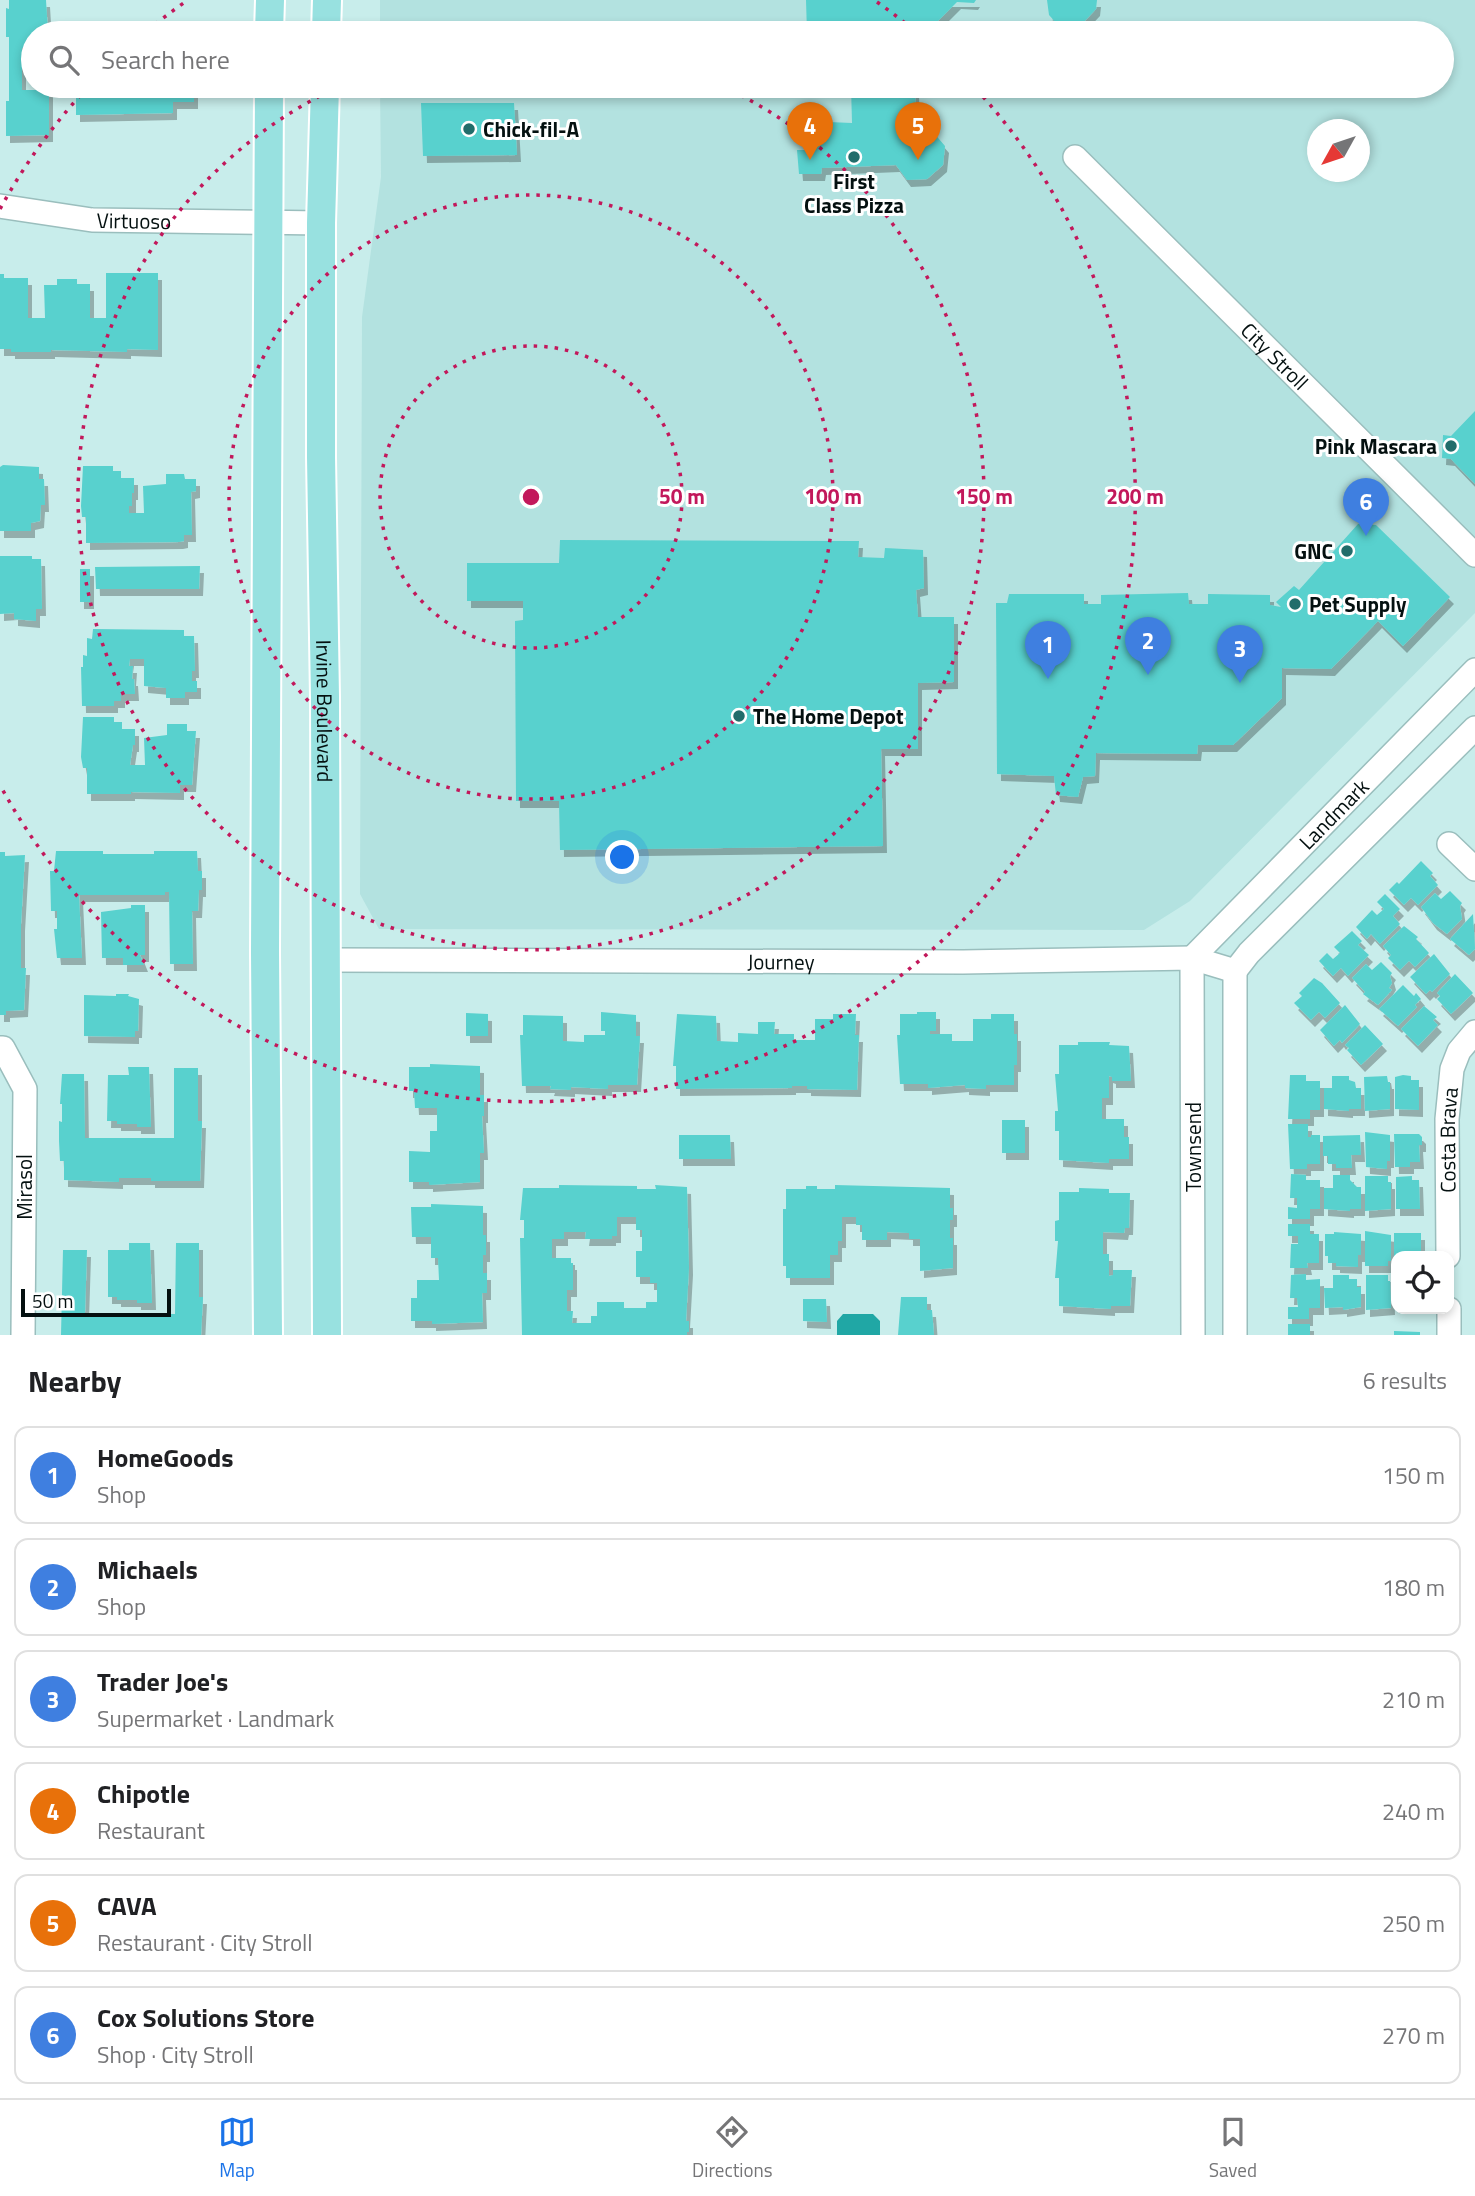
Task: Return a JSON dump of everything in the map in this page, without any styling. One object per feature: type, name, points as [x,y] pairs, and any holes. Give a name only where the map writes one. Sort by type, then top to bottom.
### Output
[{"type":"main road","points":[[269,21],[270,0]]},
{"type":"main road","points":[[326,21],[327,0]]},
{"type":"main road","points":[[268,1335],[265,952],[269,98]]},
{"type":"main road","name":"Irvine Boulevard","points":[[325,98],[321,223],[327,1335]]},
{"type":"street","name":"City Stroll","points":[[1075,157],[1475,555]]},
{"type":"street","name":"Virtuoso","points":[[0,206],[92,220],[321,223]]},
{"type":"street","name":"Landmark","points":[[1192,958],[1475,670]]},
{"type":"street","name":"Landmark","points":[[1236,971],[1250,953],[1475,728]]},
{"type":"street","points":[[1449,844],[1475,869]]},
{"type":"street","name":"Journey","points":[[326,960],[963,962],[1192,958],[1236,971]]},
{"type":"street","name":"Townsend","points":[[1192,958],[1193,1335]]},
{"type":"street","name":"Townsend","points":[[1235,1335],[1236,971]]},
{"type":"street","name":"Costa Brava","points":[[1448,1251],[1447,1119],[1452,1069],[1459,1051],[1475,1032]]},
{"type":"street","name":"Mirasol","points":[[0,1048],[3,1048],[24,1089],[23,1335]]},
{"type":"street","points":[[1449,1314],[1449,1335]]},
{"type":"shaded area","points":[[380,0],[1475,0],[1475,613],[1190,901],[1144,930],[379,929],[360,894],[362,317],[381,177],[380,98],[1454,98],[1454,21],[380,21]]},
{"type":"water","points":[[843,1314],[873,1314],[880,1321],[880,1335],[837,1335],[837,1321]]},
{"type":"building","points":[[9,0],[46,0],[47,21],[21,21],[21,98],[49,98],[49,135],[6,136],[9,37],[6,37],[6,8],[9,9]]},
{"type":"building","points":[[806,0],[976,0],[974,3],[957,2],[938,21],[807,21]]},
{"type":"building","points":[[1047,0],[1097,0],[1096,9],[1085,21],[1054,21],[1049,15]]},
{"type":"building","points":[[76,98],[194,98],[194,102],[173,102],[173,113],[76,115]]},
{"type":"building","points":[[851,98],[915,98],[916,132],[933,132],[945,146],[943,165],[927,179],[907,180],[896,165],[822,168],[821,174],[799,174],[797,150],[805,150],[805,121],[852,123]]},
{"type":"building","name":"Chick-fil-A","points":[[421,103],[514,103],[517,155],[423,156]]},
{"type":"building","points":[[106,273],[158,273],[158,350],[11,352],[11,349],[0,349],[0,274],[4,274],[4,278],[28,278],[28,318],[45,318],[44,285],[57,285],[57,279],[77,279],[77,284],[90,284],[90,318],[106,318]]},
{"type":"building","points":[[1475,411],[1475,484],[1451,459],[1442,458],[1443,435],[1451,436]]},
{"type":"building","points":[[83,466],[113,466],[113,471],[121,471],[121,478],[134,478],[134,493],[129,513],[144,513],[143,486],[166,484],[166,474],[184,474],[185,479],[196,479],[196,491],[191,492],[192,535],[184,535],[184,541],[179,542],[86,543],[86,517],[82,517],[81,506]]},
{"type":"building","points":[[0,467],[39,467],[39,479],[44,479],[45,505],[41,505],[40,521],[31,523],[31,531],[0,531]]},
{"type":"building","points":[[1358,524],[1376,525],[1450,597],[1403,646],[1378,621],[1331,669],[1282,668],[1282,698],[1233,745],[1198,745],[1197,754],[1096,753],[1095,776],[1083,777],[1078,797],[1056,795],[1054,776],[997,774],[996,603],[1007,603],[1009,594],[1084,594],[1084,604],[1101,604],[1101,595],[1188,593],[1189,604],[1208,604],[1208,594],[1270,595],[1270,605],[1281,607],[1276,602],[1294,586],[1299,590]]},
{"type":"building","name":"The Home Depot","points":[[560,540],[859,541],[858,557],[884,558],[885,548],[923,550],[924,588],[916,590],[918,617],[954,617],[954,682],[918,683],[918,749],[881,749],[883,846],[560,850],[559,801],[516,801],[515,621],[523,620],[523,601],[467,601],[467,563],[559,563]]},
{"type":"building","points":[[0,556],[32,556],[32,559],[41,559],[42,609],[36,609],[36,621],[14,619],[14,613],[0,614]]},
{"type":"building","points":[[200,566],[199,589],[96,589],[95,567]]},
{"type":"building","points":[[80,569],[90,569],[90,602],[80,602]]},
{"type":"building","points":[[93,629],[184,630],[184,636],[194,636],[195,671],[192,671],[192,681],[197,681],[197,692],[185,692],[185,698],[166,698],[166,688],[144,686],[144,659],[130,659],[135,694],[121,694],[121,701],[114,701],[114,706],[82,706],[81,667],[83,655],[87,656],[87,638],[92,639]]},
{"type":"building","points":[[83,717],[114,717],[114,722],[122,722],[122,729],[135,729],[135,745],[130,765],[145,765],[144,738],[167,735],[167,724],[187,724],[187,731],[196,731],[192,785],[180,785],[180,793],[87,794],[87,768],[83,768],[81,757]]},
{"type":"building","points":[[56,851],[154,854],[154,851],[197,851],[198,871],[202,871],[202,890],[199,890],[198,911],[192,911],[193,964],[170,964],[169,892],[165,892],[165,895],[79,895],[82,958],[57,958],[54,929],[57,929],[57,911],[51,911],[50,871],[54,871]]},
{"type":"building","points":[[0,852],[5,852],[5,856],[25,855],[21,924],[21,968],[26,968],[24,1010],[6,1011],[6,1015],[0,1015]]},
{"type":"building","points":[[1421,861],[1433,873],[1430,876],[1438,885],[1418,905],[1411,898],[1404,905],[1389,890],[1397,882],[1399,884]]},
{"type":"building","points":[[1450,891],[1462,903],[1462,919],[1447,934],[1433,923],[1421,907],[1435,893],[1441,899]]},
{"type":"building","points":[[1385,894],[1400,909],[1393,916],[1400,924],[1380,944],[1371,934],[1367,939],[1356,927],[1372,910],[1377,915],[1384,909],[1377,902]]},
{"type":"building","points":[[131,905],[145,905],[145,955],[140,955],[144,965],[123,965],[123,958],[102,958],[101,912],[131,908]]},
{"type":"building","points":[[1473,914],[1475,949],[1469,955],[1450,939]]},
{"type":"building","points":[[1404,926],[1418,937],[1416,939],[1429,953],[1415,967],[1409,961],[1400,970],[1388,958],[1391,955],[1383,946]]},
{"type":"building","points":[[1352,931],[1362,941],[1358,945],[1369,955],[1348,976],[1341,968],[1333,976],[1319,961],[1327,953],[1333,959],[1340,953],[1334,947]]},
{"type":"building","points":[[1434,954],[1450,974],[1432,992],[1430,990],[1426,994],[1410,977]]},
{"type":"building","points":[[1381,962],[1392,973],[1389,988],[1392,990],[1378,1005],[1363,994],[1365,992],[1352,978],[1366,964],[1372,970]]},
{"type":"building","points":[[1455,974],[1473,993],[1451,1014],[1437,999],[1440,996],[1437,993]]},
{"type":"building","points":[[1314,978],[1340,1003],[1325,1018],[1319,1012],[1311,1020],[1294,1003],[1302,996],[1299,993]]},
{"type":"building","points":[[1403,985],[1421,999],[1415,1005],[1417,1007],[1398,1026],[1379,1009]]},
{"type":"building","points":[[129,994],[128,996],[139,999],[138,1031],[135,1031],[135,1037],[84,1036],[84,995]]},
{"type":"building","points":[[1345,1005],[1360,1024],[1342,1043],[1340,1040],[1334,1046],[1320,1030]]},
{"type":"building","points":[[1424,1006],[1437,1017],[1433,1020],[1438,1025],[1418,1046],[1401,1029]]},
{"type":"building","points":[[601,1012],[636,1015],[636,1036],[640,1036],[637,1085],[608,1085],[608,1089],[571,1087],[571,1090],[550,1089],[551,1086],[522,1086],[520,1035],[523,1035],[523,1015],[563,1016],[563,1041],[584,1042],[584,1035],[605,1035],[605,1031],[601,1031]]},
{"type":"building","points":[[936,1012],[936,1031],[930,1031],[930,1034],[952,1034],[952,1041],[973,1041],[973,1019],[991,1019],[991,1014],[1014,1014],[1017,1065],[1014,1065],[1014,1085],[986,1085],[986,1089],[965,1088],[965,1085],[928,1088],[928,1084],[900,1084],[897,1035],[900,1035],[900,1014]]},
{"type":"building","points":[[466,1013],[488,1014],[488,1036],[466,1036]]},
{"type":"building","points":[[677,1014],[716,1016],[717,1041],[738,1042],[738,1033],[758,1034],[758,1022],[775,1022],[774,1034],[794,1034],[794,1040],[815,1040],[815,1019],[833,1019],[833,1014],[856,1014],[855,1035],[859,1035],[857,1090],[807,1089],[807,1086],[676,1089],[676,1066],[673,1066]]},
{"type":"building","points":[[1365,1025],[1383,1044],[1361,1065],[1345,1045]]},
{"type":"building","points":[[1078,1042],[1110,1042],[1109,1045],[1129,1046],[1131,1081],[1112,1081],[1109,1076],[1109,1098],[1102,1098],[1102,1119],[1124,1119],[1124,1137],[1129,1137],[1129,1159],[1109,1159],[1109,1163],[1059,1160],[1059,1131],[1055,1131],[1055,1111],[1058,1111],[1055,1074],[1059,1074],[1059,1045],[1078,1045]]},
{"type":"building","points":[[430,1064],[480,1066],[480,1095],[484,1095],[484,1153],[480,1153],[480,1182],[429,1185],[429,1182],[409,1182],[409,1151],[430,1152],[430,1131],[437,1131],[437,1108],[415,1108],[414,1091],[409,1091],[409,1067],[430,1067]]},
{"type":"building","points":[[128,1067],[149,1067],[151,1127],[107,1121],[108,1075],[129,1075]]},
{"type":"building","points":[[174,1068],[198,1068],[198,1121],[202,1121],[200,1181],[151,1181],[151,1178],[119,1178],[119,1182],[64,1180],[64,1161],[60,1161],[59,1141],[59,1121],[62,1122],[62,1074],[84,1074],[85,1138],[174,1138]]},
{"type":"building","points":[[1290,1075],[1306,1075],[1306,1081],[1320,1081],[1320,1110],[1310,1110],[1310,1119],[1288,1119]]},
{"type":"building","points":[[1332,1076],[1349,1076],[1349,1080],[1355,1082],[1356,1088],[1361,1088],[1361,1109],[1324,1109],[1324,1088],[1332,1088]]},
{"type":"building","points":[[1387,1076],[1390,1082],[1390,1109],[1365,1111],[1364,1077]]},
{"type":"building","points":[[1411,1076],[1411,1080],[1419,1080],[1419,1110],[1395,1109],[1395,1077]]},
{"type":"building","points":[[1002,1120],[1025,1120],[1025,1153],[1002,1153]]},
{"type":"building","points":[[1288,1124],[1308,1124],[1308,1137],[1320,1135],[1320,1164],[1307,1164],[1307,1169],[1290,1169]]},
{"type":"building","points":[[1365,1132],[1390,1135],[1390,1161],[1387,1161],[1387,1169],[1366,1167]]},
{"type":"building","points":[[1394,1134],[1419,1134],[1422,1137],[1422,1145],[1419,1145],[1420,1162],[1410,1162],[1410,1167],[1395,1167]]},
{"type":"building","points":[[679,1135],[730,1135],[731,1159],[679,1159]]},
{"type":"building","points":[[1360,1135],[1361,1155],[1351,1155],[1352,1168],[1336,1168],[1336,1164],[1328,1164],[1328,1156],[1323,1156],[1323,1136]]},
{"type":"building","points":[[1291,1174],[1306,1175],[1306,1180],[1320,1180],[1320,1209],[1310,1209],[1310,1219],[1288,1219],[1288,1207],[1297,1208],[1297,1198],[1290,1198]]},
{"type":"building","points":[[1333,1175],[1350,1175],[1350,1180],[1357,1187],[1361,1187],[1361,1209],[1324,1209],[1324,1188],[1333,1188]]},
{"type":"building","points":[[1365,1176],[1388,1176],[1388,1182],[1391,1182],[1391,1209],[1365,1211]]},
{"type":"building","points":[[1412,1176],[1412,1180],[1419,1180],[1420,1209],[1396,1209],[1396,1177]]},
{"type":"building","points":[[559,1185],[637,1186],[637,1189],[656,1189],[655,1185],[687,1187],[687,1335],[522,1335],[520,1238],[524,1238],[524,1220],[520,1220],[523,1188],[559,1188]],"holes":[[[617,1217],[636,1217],[636,1230],[642,1230],[642,1251],[636,1251],[636,1277],[650,1277],[650,1283],[657,1283],[657,1302],[646,1302],[646,1308],[624,1308],[624,1302],[597,1302],[597,1316],[591,1316],[591,1323],[572,1323],[573,1311],[567,1311],[567,1290],[573,1290],[573,1263],[571,1258],[552,1258],[552,1239],[564,1239],[564,1232],[586,1232],[585,1239],[612,1239],[612,1236],[617,1236]]]},
{"type":"building","points":[[835,1185],[950,1188],[950,1208],[953,1208],[950,1238],[953,1238],[953,1268],[920,1271],[920,1239],[909,1239],[909,1233],[887,1232],[887,1240],[862,1240],[862,1225],[856,1225],[856,1217],[842,1217],[842,1241],[838,1241],[838,1255],[830,1255],[830,1278],[786,1278],[786,1266],[783,1266],[783,1209],[786,1209],[786,1189],[817,1186],[817,1189],[835,1189]]},
{"type":"building","points":[[1079,1188],[1130,1193],[1129,1228],[1125,1228],[1124,1233],[1103,1232],[1103,1254],[1109,1254],[1109,1276],[1113,1275],[1113,1270],[1132,1270],[1130,1306],[1111,1306],[1111,1309],[1059,1306],[1059,1278],[1055,1278],[1058,1241],[1055,1241],[1055,1221],[1059,1220],[1059,1192],[1079,1192]]},
{"type":"building","points":[[431,1204],[483,1206],[486,1255],[483,1255],[483,1273],[487,1273],[487,1293],[482,1293],[483,1322],[432,1324],[432,1321],[411,1321],[411,1298],[417,1298],[417,1280],[439,1280],[438,1258],[431,1258],[431,1237],[412,1237],[411,1207],[431,1207]]},
{"type":"building","points":[[1288,1224],[1310,1224],[1310,1234],[1319,1234],[1319,1263],[1307,1263],[1308,1268],[1290,1268],[1291,1244],[1298,1244],[1298,1236],[1288,1236]]},
{"type":"building","points":[[1365,1231],[1391,1235],[1391,1261],[1388,1261],[1388,1266],[1365,1266]]},
{"type":"building","points":[[1394,1233],[1421,1233],[1421,1251],[1394,1251]]},
{"type":"building","points":[[1325,1234],[1361,1234],[1358,1267],[1328,1263],[1328,1256],[1325,1256]]},
{"type":"building","points":[[129,1243],[150,1243],[152,1303],[108,1297],[108,1250],[129,1250]]},
{"type":"building","points":[[176,1243],[199,1243],[199,1297],[203,1297],[201,1335],[61,1335],[63,1250],[87,1250],[85,1313],[175,1314]]},
{"type":"building","points":[[1306,1274],[1306,1280],[1320,1279],[1320,1308],[1309,1308],[1309,1319],[1288,1319],[1288,1307],[1298,1307],[1297,1298],[1290,1298],[1291,1275]]},
{"type":"building","points":[[1333,1275],[1349,1275],[1349,1279],[1357,1279],[1357,1287],[1361,1287],[1361,1307],[1343,1310],[1343,1307],[1325,1308],[1324,1288],[1333,1288]]},
{"type":"building","points":[[1366,1275],[1388,1275],[1391,1308],[1366,1310]]},
{"type":"building","points":[[901,1297],[927,1297],[927,1310],[932,1310],[934,1335],[898,1335]]},
{"type":"building","points":[[803,1299],[826,1299],[827,1322],[803,1321]]},
{"type":"building","points":[[1288,1324],[1310,1324],[1310,1335],[1288,1335]]},
{"type":"building","points":[[1394,1331],[1420,1332],[1420,1335],[1394,1335]]},
{"type":"place","name":"Chick-fil-A","points":[[469,129]]},
{"type":"place","name":"First Class Pizza","points":[[854,157]]},
{"type":"place","name":"Chipotle","points":[[810,160]]},
{"type":"place","name":"CAVA","points":[[918,160]]},
{"type":"place","name":"Pink Mascara","points":[[1451,446]]},
{"type":"place","name":"Cox Solutions Store","points":[[1366,536]]},
{"type":"place","name":"GNC","points":[[1347,551]]},
{"type":"place","name":"Pet Supply","points":[[1295,604]]},
{"type":"place","name":"Michaels","points":[[1148,675]]},
{"type":"place","name":"HomeGoods","points":[[1048,679]]},
{"type":"place","name":"Trader Joe's","points":[[1240,683]]},
{"type":"place","name":"The Home Depot","points":[[739,716]]}]
